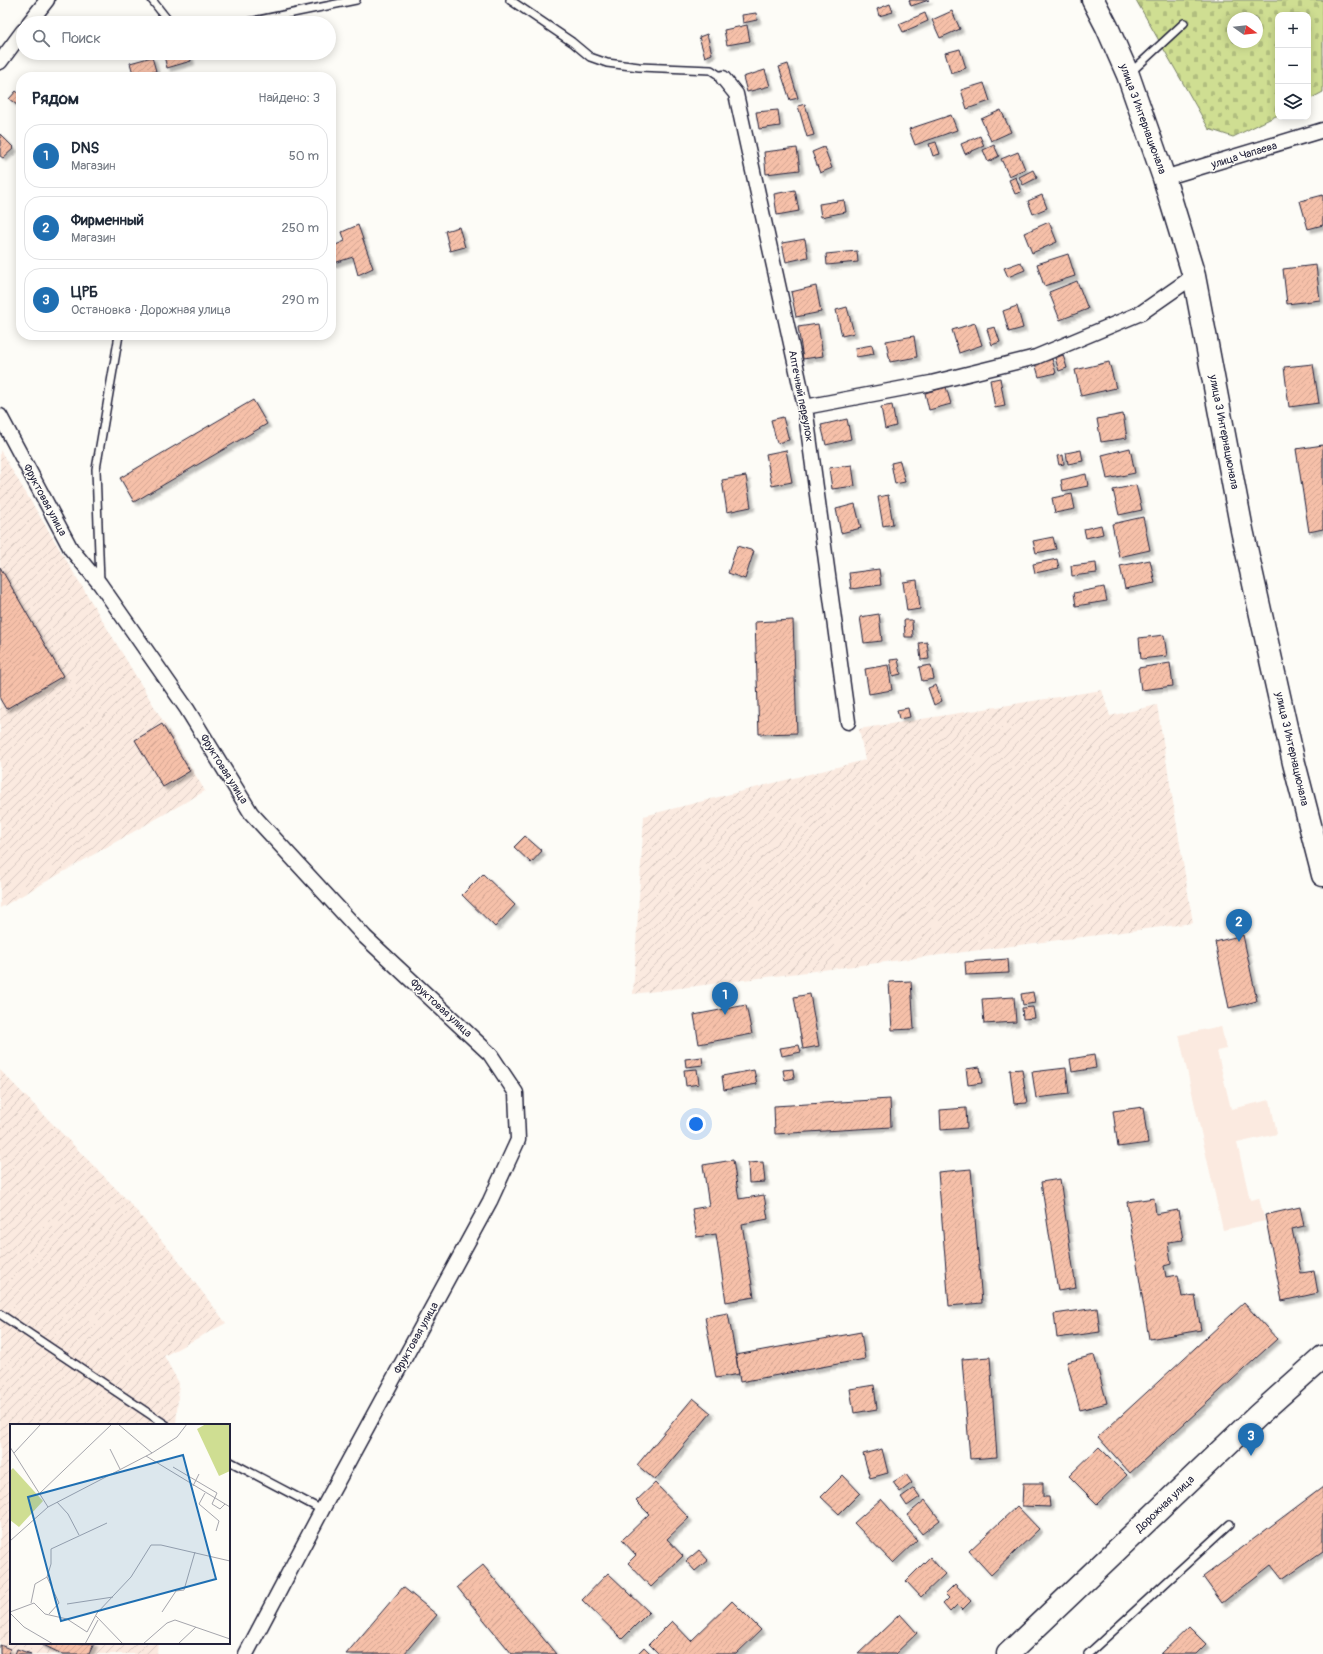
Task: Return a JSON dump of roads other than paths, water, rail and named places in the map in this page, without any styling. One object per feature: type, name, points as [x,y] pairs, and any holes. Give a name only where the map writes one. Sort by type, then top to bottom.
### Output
[{"type":"main road","name":"улица 3 Интернационала","points":[[1093,0],[1108,28],[1128,75],[1164,178],[1194,276],[1242,530],[1294,763],[1323,875]]},
{"type":"main road","name":"Дорожная улица","points":[[1008,1654],[1257,1416],[1323,1357]]},
{"type":"street","points":[[34,16],[47,0]]},
{"type":"street","points":[[0,62],[16,40]]},
{"type":"street","name":"Аптечный переулок","points":[[723,78],[736,94],[805,407],[848,722]]},
{"type":"street","name":"улица Чапаева","points":[[1164,178],[1323,130]]},
{"type":"street","points":[[805,407],[932,383],[1036,357],[1141,313],[1194,276]]},
{"type":"street","name":"Фруктовая улица","points":[[0,416],[71,549],[100,584],[187,708],[251,813],[365,937],[490,1054],[516,1093],[518,1140],[493,1195],[322,1510],[246,1654]]},
{"type":"lane","points":[[152,0],[165,16]]},
{"type":"lane","points":[[278,16],[356,0]]},
{"type":"lane","points":[[510,0],[566,38],[590,57],[607,63],[639,67],[711,70],[723,78]]},
{"type":"lane","points":[[1128,75],[1184,23]]},
{"type":"lane","points":[[100,584],[96,469],[118,340]]},
{"type":"lane","points":[[0,1314],[165,1424]]},
{"type":"lane","points":[[230,1462],[322,1510]]},
{"type":"lane","points":[[1088,1654],[1230,1524]]},
{"type":"place","name":"Фирменный","points":[[1239,942]]},
{"type":"place","name":"DNS","points":[[725,1015]]},
{"type":"place","name":"ЦРБ","points":[[1251,1456]]}]
